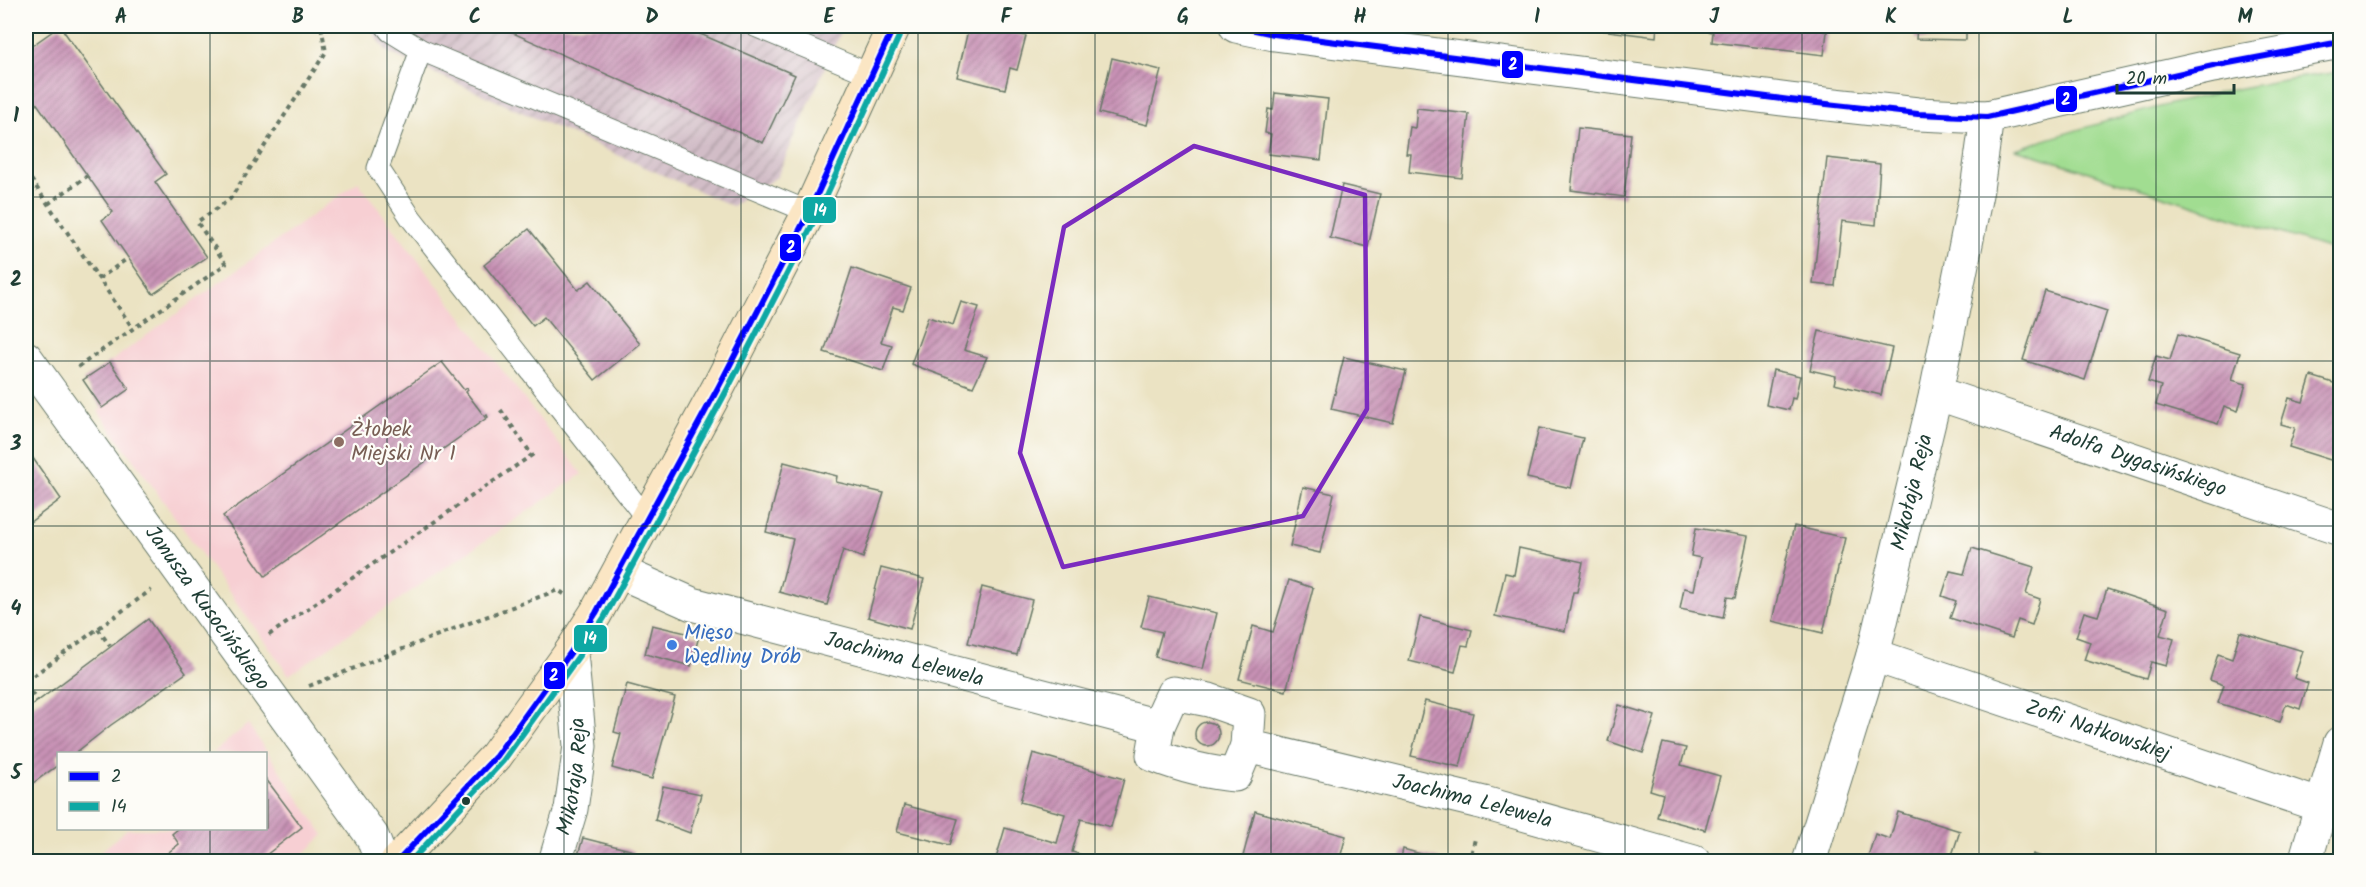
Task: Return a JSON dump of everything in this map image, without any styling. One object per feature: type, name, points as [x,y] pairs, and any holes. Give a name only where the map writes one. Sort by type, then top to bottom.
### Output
[{"type":"street","points":[[397,861],[496,756],[571,652],[596,613],[620,572],[809,212],[894,26]]},
{"type":"street","points":[[1236,26],[1274,34],[1790,100],[1918,114],[1987,117],[2213,66],[2340,42]]},
{"type":"street","name":"Mikołaja Reja","points":[[1809,861],[1873,655],[1936,393],[1977,189],[1987,117]]},
{"type":"street","name":"Janusza Kusocińskiego","points":[[26,358],[372,836],[382,861]]},
{"type":"street","name":"Adolfa Dygasińskiego","points":[[1936,393],[2340,529]]},
{"type":"street","name":"Joachima Lelewela","points":[[620,572],[692,604],[1158,726]]},
{"type":"street","name":"Mikołaja Reja","points":[[555,861],[571,809],[580,746],[571,652]]},
{"type":"street","name":"Zofii Nałkowskiej","points":[[1873,655],[2322,806]]},
{"type":"street","points":[[1173,693],[1209,700],[1249,714],[1247,746],[1235,775],[1206,773],[1153,755],[1158,726],[1173,693]]},
{"type":"street","points":[[2305,861],[2340,743]]},
{"type":"street","name":"Joachima Lelewela","points":[[1247,746],[1484,803],[1694,861]]},
{"type":"lane","points":[[386,26],[390,31],[421,50],[809,212]]},
{"type":"lane","points":[[755,26],[872,75]]},
{"type":"lane","points":[[421,50],[378,168],[411,218],[647,519]]},
{"type":"path","points":[[48,389],[132,327],[226,264],[198,222],[230,199],[326,52],[320,26]]},
{"type":"path","points":[[26,99],[31,96]]},
{"type":"path","points":[[26,172],[132,327]]},
{"type":"path","points":[[48,204],[87,176]]},
{"type":"path","points":[[99,279],[128,258]]},
{"type":"path","points":[[239,654],[532,455],[500,409]]},
{"type":"path","points":[[37,701],[26,683],[178,570]]},
{"type":"path","points":[[275,703],[295,691],[558,590],[596,613]]},
{"type":"path","points":[[98,629],[110,646]]},
{"type":"highlighted area","points":[[1194,146],[1365,195],[1367,409],[1303,516],[1063,567],[1020,453],[1064,227]]},
{"type":"shaded area","points":[[369,26],[843,26],[777,177],[732,206],[387,52]]},
{"type":"shaded area","name":"Żłobek Miejski Nr 1","points":[[358,182],[582,474],[289,675],[98,411],[129,389],[110,362]]},
{"type":"shaded area","points":[[248,724],[324,835],[296,861],[89,862],[126,830],[267,830],[267,752],[214,752]]},
{"type":"green space","points":[[2340,72],[2340,252],[2016,149],[2096,124],[2217,93]]},
{"type":"building","points":[[60,26],[166,174],[155,182],[207,257],[153,294],[102,220],[113,212],[26,88],[26,50]]},
{"type":"building","points":[[497,26],[682,26],[795,75],[763,143]]},
{"type":"building","points":[[969,26],[984,26],[1026,36],[1017,70],[1010,68],[1005,89],[957,77]]},
{"type":"building","points":[[1594,26],[1657,26],[1656,37],[1593,29]]},
{"type":"building","points":[[1666,26],[1822,26],[1821,30],[1827,32],[1824,55],[1712,42],[1713,32]]},
{"type":"building","points":[[1917,26],[1966,26],[1966,40],[1916,39]]},
{"type":"building","points":[[1112,58],[1161,70],[1147,125],[1099,113]]},
{"type":"building","points":[[1275,93],[1328,99],[1321,160],[1268,154],[1271,134],[1265,133],[1268,109],[1273,110]]},
{"type":"building","points":[[1417,108],[1469,114],[1462,178],[1409,172],[1411,154],[1406,154],[1410,127],[1415,128]]},
{"type":"building","points":[[1578,128],[1631,134],[1624,197],[1571,190]]},
{"type":"building","points":[[1827,158],[1880,164],[1876,225],[1842,221],[1835,286],[1813,284]]},
{"type":"building","points":[[1342,185],[1380,194],[1368,247],[1330,238]]},
{"type":"building","points":[[529,229],[578,290],[590,281],[640,344],[595,380],[544,317],[533,326],[484,265]]},
{"type":"building","points":[[852,268],[911,288],[903,310],[893,307],[881,342],[892,345],[883,371],[824,352]]},
{"type":"building","points":[[2045,291],[2107,311],[2085,380],[2023,360]]},
{"type":"building","points":[[961,302],[979,307],[964,350],[987,357],[973,387],[911,364],[928,317],[953,325]]},
{"type":"building","points":[[1819,331],[1892,348],[1881,395],[1834,384],[1836,376],[1810,370]]},
{"type":"building","points":[[2178,334],[2240,353],[2232,380],[2246,384],[2238,411],[2224,406],[2218,424],[2156,405],[2161,386],[2148,382],[2156,356],[2170,360]]},
{"type":"building","points":[[1344,357],[1406,371],[1393,423],[1331,409]]},
{"type":"building","points":[[110,362],[129,389],[102,408],[83,380]]},
{"type":"building","points":[[442,362],[464,390],[467,388],[466,392],[485,417],[487,415],[488,417],[265,576],[223,516]]},
{"type":"building","points":[[1773,370],[1800,376],[1795,399],[1792,398],[1789,410],[1766,405]]},
{"type":"building","points":[[2311,376],[2340,385],[2340,463],[2289,447],[2295,428],[2281,424],[2289,398],[2303,402]]},
{"type":"building","points":[[1539,428],[1583,438],[1571,488],[1527,478]]},
{"type":"building","points":[[26,448],[61,499],[26,525]]},
{"type":"building","points":[[784,462],[837,476],[836,482],[884,493],[863,558],[843,550],[827,605],[779,592],[793,539],[766,532]]},
{"type":"building","points":[[1303,487],[1334,494],[1320,553],[1290,546]]},
{"type":"building","points":[[1794,526],[1845,538],[1823,633],[1772,621]]},
{"type":"building","points":[[1696,528],[1748,536],[1735,598],[1727,597],[1723,618],[1680,609],[1684,588],[1694,590],[1701,558],[1691,556]]},
{"type":"building","points":[[1519,548],[1583,562],[1577,592],[1573,592],[1565,631],[1495,616],[1505,573],[1514,575]]},
{"type":"building","points":[[1972,548],[2034,567],[2026,594],[2040,599],[2032,625],[2018,620],[2012,638],[1950,618],[1956,601],[1942,596],[1950,571],[1964,574]]},
{"type":"building","points":[[881,568],[924,579],[910,629],[868,617]]},
{"type":"building","points":[[1289,580],[1313,588],[1286,691],[1239,679],[1253,626],[1273,632]]},
{"type":"building","points":[[982,587],[1032,600],[1017,655],[968,643]]},
{"type":"building","points":[[2107,589],[2168,609],[2160,635],[2174,639],[2166,666],[2151,662],[2146,679],[2084,660],[2090,642],[2076,637],[2084,612],[2098,616]]},
{"type":"building","points":[[1149,597],[1217,613],[1203,669],[1155,657],[1162,632],[1141,627]]},
{"type":"building","points":[[1420,617],[1472,630],[1468,646],[1462,645],[1455,672],[1409,661]]},
{"type":"building","points":[[148,619],[186,673],[77,752],[57,752],[57,766],[26,788],[26,710]]},
{"type":"building","name":"Mięso Wędliny Drób","points":[[652,625],[699,636],[691,666],[645,654]]},
{"type":"building","points":[[2240,632],[2303,651],[2294,678],[2308,683],[2300,709],[2286,704],[2280,722],[2218,703],[2224,685],[2210,680],[2218,654],[2232,659]]},
{"type":"building","points":[[627,684],[675,697],[652,779],[612,768],[621,734],[614,732]]},
{"type":"building","points":[[1425,701],[1473,713],[1460,767],[1411,756]]},
{"type":"building","points":[[1619,705],[1655,716],[1643,753],[1608,741]]},
{"type":"building","points":[[1207,722],[1216,725],[1219,734],[1216,743],[1207,746],[1198,743],[1195,734],[1198,725]]},
{"type":"building","points":[[1663,743],[1686,748],[1681,765],[1720,776],[1705,830],[1657,817],[1663,794],[1650,790]]},
{"type":"building","points":[[1033,753],[1124,779],[1111,827],[1081,819],[1072,852],[1085,856],[1084,862],[995,862],[1005,828],[1057,843],[1065,814],[1020,802]]},
{"type":"building","points":[[267,780],[302,827],[257,862],[156,862],[179,844],[172,834],[177,830],[267,830]]},
{"type":"building","points":[[663,786],[701,794],[690,833],[655,820]]},
{"type":"building","points":[[904,805],[958,819],[950,845],[897,832]]},
{"type":"building","points":[[1255,811],[1346,836],[1339,862],[1242,860]]},
{"type":"building","points":[[1898,812],[1960,831],[1951,858],[1960,862],[1867,860],[1875,834],[1890,839]]},
{"type":"building","points":[[583,838],[634,851],[631,862],[576,862]]},
{"type":"building","points":[[1403,849],[1446,861],[1446,862],[1400,862]]},
{"type":"building","points":[[2033,854],[2054,861],[2054,862],[2031,862]]},
{"type":"transit line","name":"2","points":[[397,862],[496,756],[571,652],[596,613],[719,386],[809,212],[894,26]]},
{"type":"transit line","name":"2","points":[[1236,26],[1274,34],[1790,100],[1918,114],[1987,117],[2213,66],[2340,42]]},
{"type":"transit line","name":"14","points":[[410,862],[503,761],[604,618],[727,390],[817,216],[902,30]]},
{"type":"place","name":"Żłobek Miejski Nr 1","points":[[339,442]]},
{"type":"place","name":"Mięso Wędliny Drób","points":[[672,645]]}]
